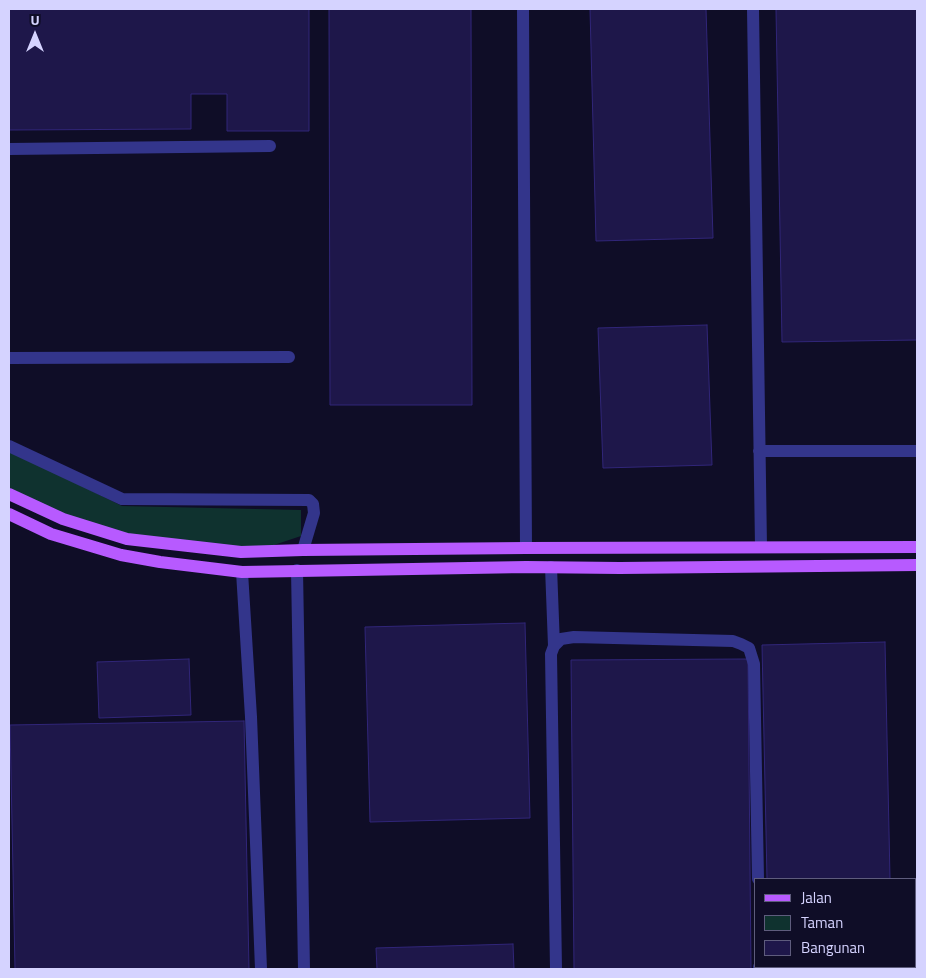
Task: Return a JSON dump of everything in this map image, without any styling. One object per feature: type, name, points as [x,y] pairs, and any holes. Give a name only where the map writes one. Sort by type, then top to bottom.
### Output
[{"type":"main road","points":[[9,494],[63,519],[127,539],[241,552],[526,548],[917,547]]},
{"type":"main road","points":[[9,514],[51,534],[121,555],[160,562],[242,572],[551,567],[917,565]]},
{"type":"lane","points":[[523,9],[526,548]]},
{"type":"lane","points":[[753,9],[761,547]]},
{"type":"lane","points":[[9,149],[270,146]]},
{"type":"lane","points":[[9,358],[289,357]]},
{"type":"lane","points":[[9,446],[122,499],[309,500],[314,504],[314,513],[303,550]]},
{"type":"lane","points":[[759,451],[917,451]]},
{"type":"lane","points":[[551,567],[554,646],[552,654],[556,969]]},
{"type":"lane","points":[[297,570],[304,969]]},
{"type":"lane","points":[[242,572],[251,717],[261,969]]},
{"type":"lane","points":[[554,646],[561,639],[574,637],[732,641],[749,648],[754,664],[758,878]]},
{"type":"green space","points":[[9,450],[122,506],[301,510],[301,536],[268,547],[239,548],[136,538],[63,519],[9,492]]},
{"type":"building","points":[[9,9],[309,9],[309,131],[227,131],[227,94],[191,94],[191,129],[9,130]]},
{"type":"building","points":[[329,9],[471,9],[472,405],[330,405]]},
{"type":"building","points":[[590,9],[706,9],[713,238],[596,241]]},
{"type":"building","points":[[776,9],[917,9],[917,340],[782,342]]},
{"type":"building","points":[[707,325],[712,465],[603,468],[598,328]]},
{"type":"building","points":[[525,623],[530,818],[370,822],[365,627]]},
{"type":"building","points":[[885,642],[890,878],[767,878],[762,645]]},
{"type":"building","points":[[189,659],[191,715],[99,718],[97,662]]},
{"type":"building","points":[[748,659],[751,969],[574,969],[571,660]]},
{"type":"building","points":[[244,721],[249,969],[15,969],[10,725]]},
{"type":"building","points":[[513,944],[514,969],[377,969],[376,948]]},
{"type":"building","points":[[769,968],[892,968],[892,969]]}]
